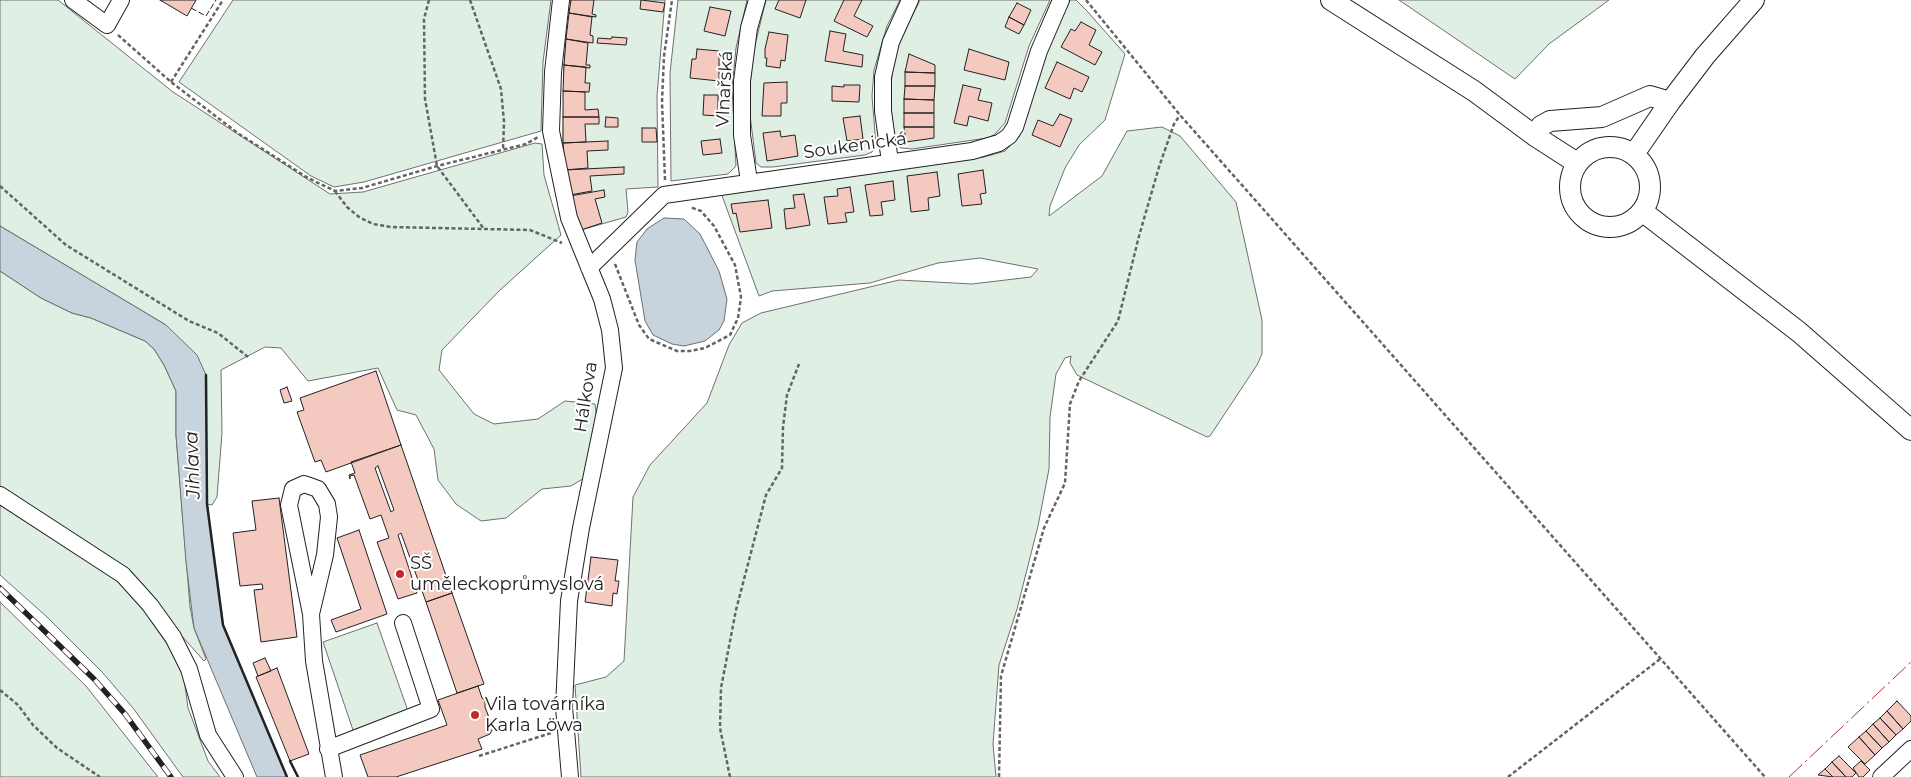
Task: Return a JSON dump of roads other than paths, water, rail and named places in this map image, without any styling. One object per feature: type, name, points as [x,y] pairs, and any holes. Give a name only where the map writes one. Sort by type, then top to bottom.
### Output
[{"type":"main road","points":[[1331,0],[1474,92],[1535,136],[1577,163]]},
{"type":"main road","points":[[1634,154],[1705,56],[1754,0]]},
{"type":"main road","points":[[1535,136],[1541,126],[1550,121],[1602,117],[1650,96],[1670,102]]},
{"type":"main road","points":[[1604,147],[1623,148],[1634,154],[1642,162],[1650,181],[1649,197],[1642,211],[1634,219],[1619,226],[1602,226],[1591,222],[1574,206],[1570,195],[1570,184],[1577,163],[1586,154],[1604,147]]},
{"type":"main road","points":[[1642,211],[1799,332],[1911,430]]},
{"type":"street","points":[[73,0],[107,25],[122,0]]},
{"type":"street","name":"Hálkova","points":[[561,0],[553,72],[551,131],[569,218],[602,299],[610,330],[614,368],[581,528],[569,601],[565,729],[570,777]]},
{"type":"street","name":"Vlnařská","points":[[749,181],[742,135],[742,81],[749,28],[757,0]]},
{"type":"street","points":[[890,162],[882,111],[883,77],[891,42],[910,0]]},
{"type":"street","name":"Soukenická","points":[[589,268],[664,195],[749,181],[972,151],[999,143],[1009,136],[1015,127],[1039,51],[1061,0]]},
{"type":"street","points":[[311,614],[325,555],[329,517],[327,504],[318,489],[304,484],[293,489],[289,505],[311,614],[314,661],[334,777]]},
{"type":"street","points":[[0,495],[123,575],[150,605],[173,637],[189,669],[208,735],[235,777]]},
{"type":"street","points":[[328,748],[431,710],[403,624]]},
{"type":"street","points":[[1881,777],[1911,749]]},
{"type":"water","points":[[664,218],[684,219],[700,234],[719,271],[727,299],[724,321],[719,330],[705,341],[684,346],[672,344],[653,335],[645,321],[635,260],[637,242],[647,229]]},
{"type":"water","name":"Jihlava","points":[[0,226],[166,325],[197,355],[206,375],[207,504],[223,625],[287,777],[257,777],[194,628],[186,562],[176,435],[176,391],[164,365],[154,349],[145,341],[91,318],[72,313],[41,298],[0,271]]},
{"type":"railway","points":[[0,588],[94,679],[125,714],[171,777]]},
{"type":"place","name":"SŠ uměleckoprůmyslová","points":[[400,574]]},
{"type":"place","name":"Vila továrníka Karla Löwa","points":[[475,715]]}]
